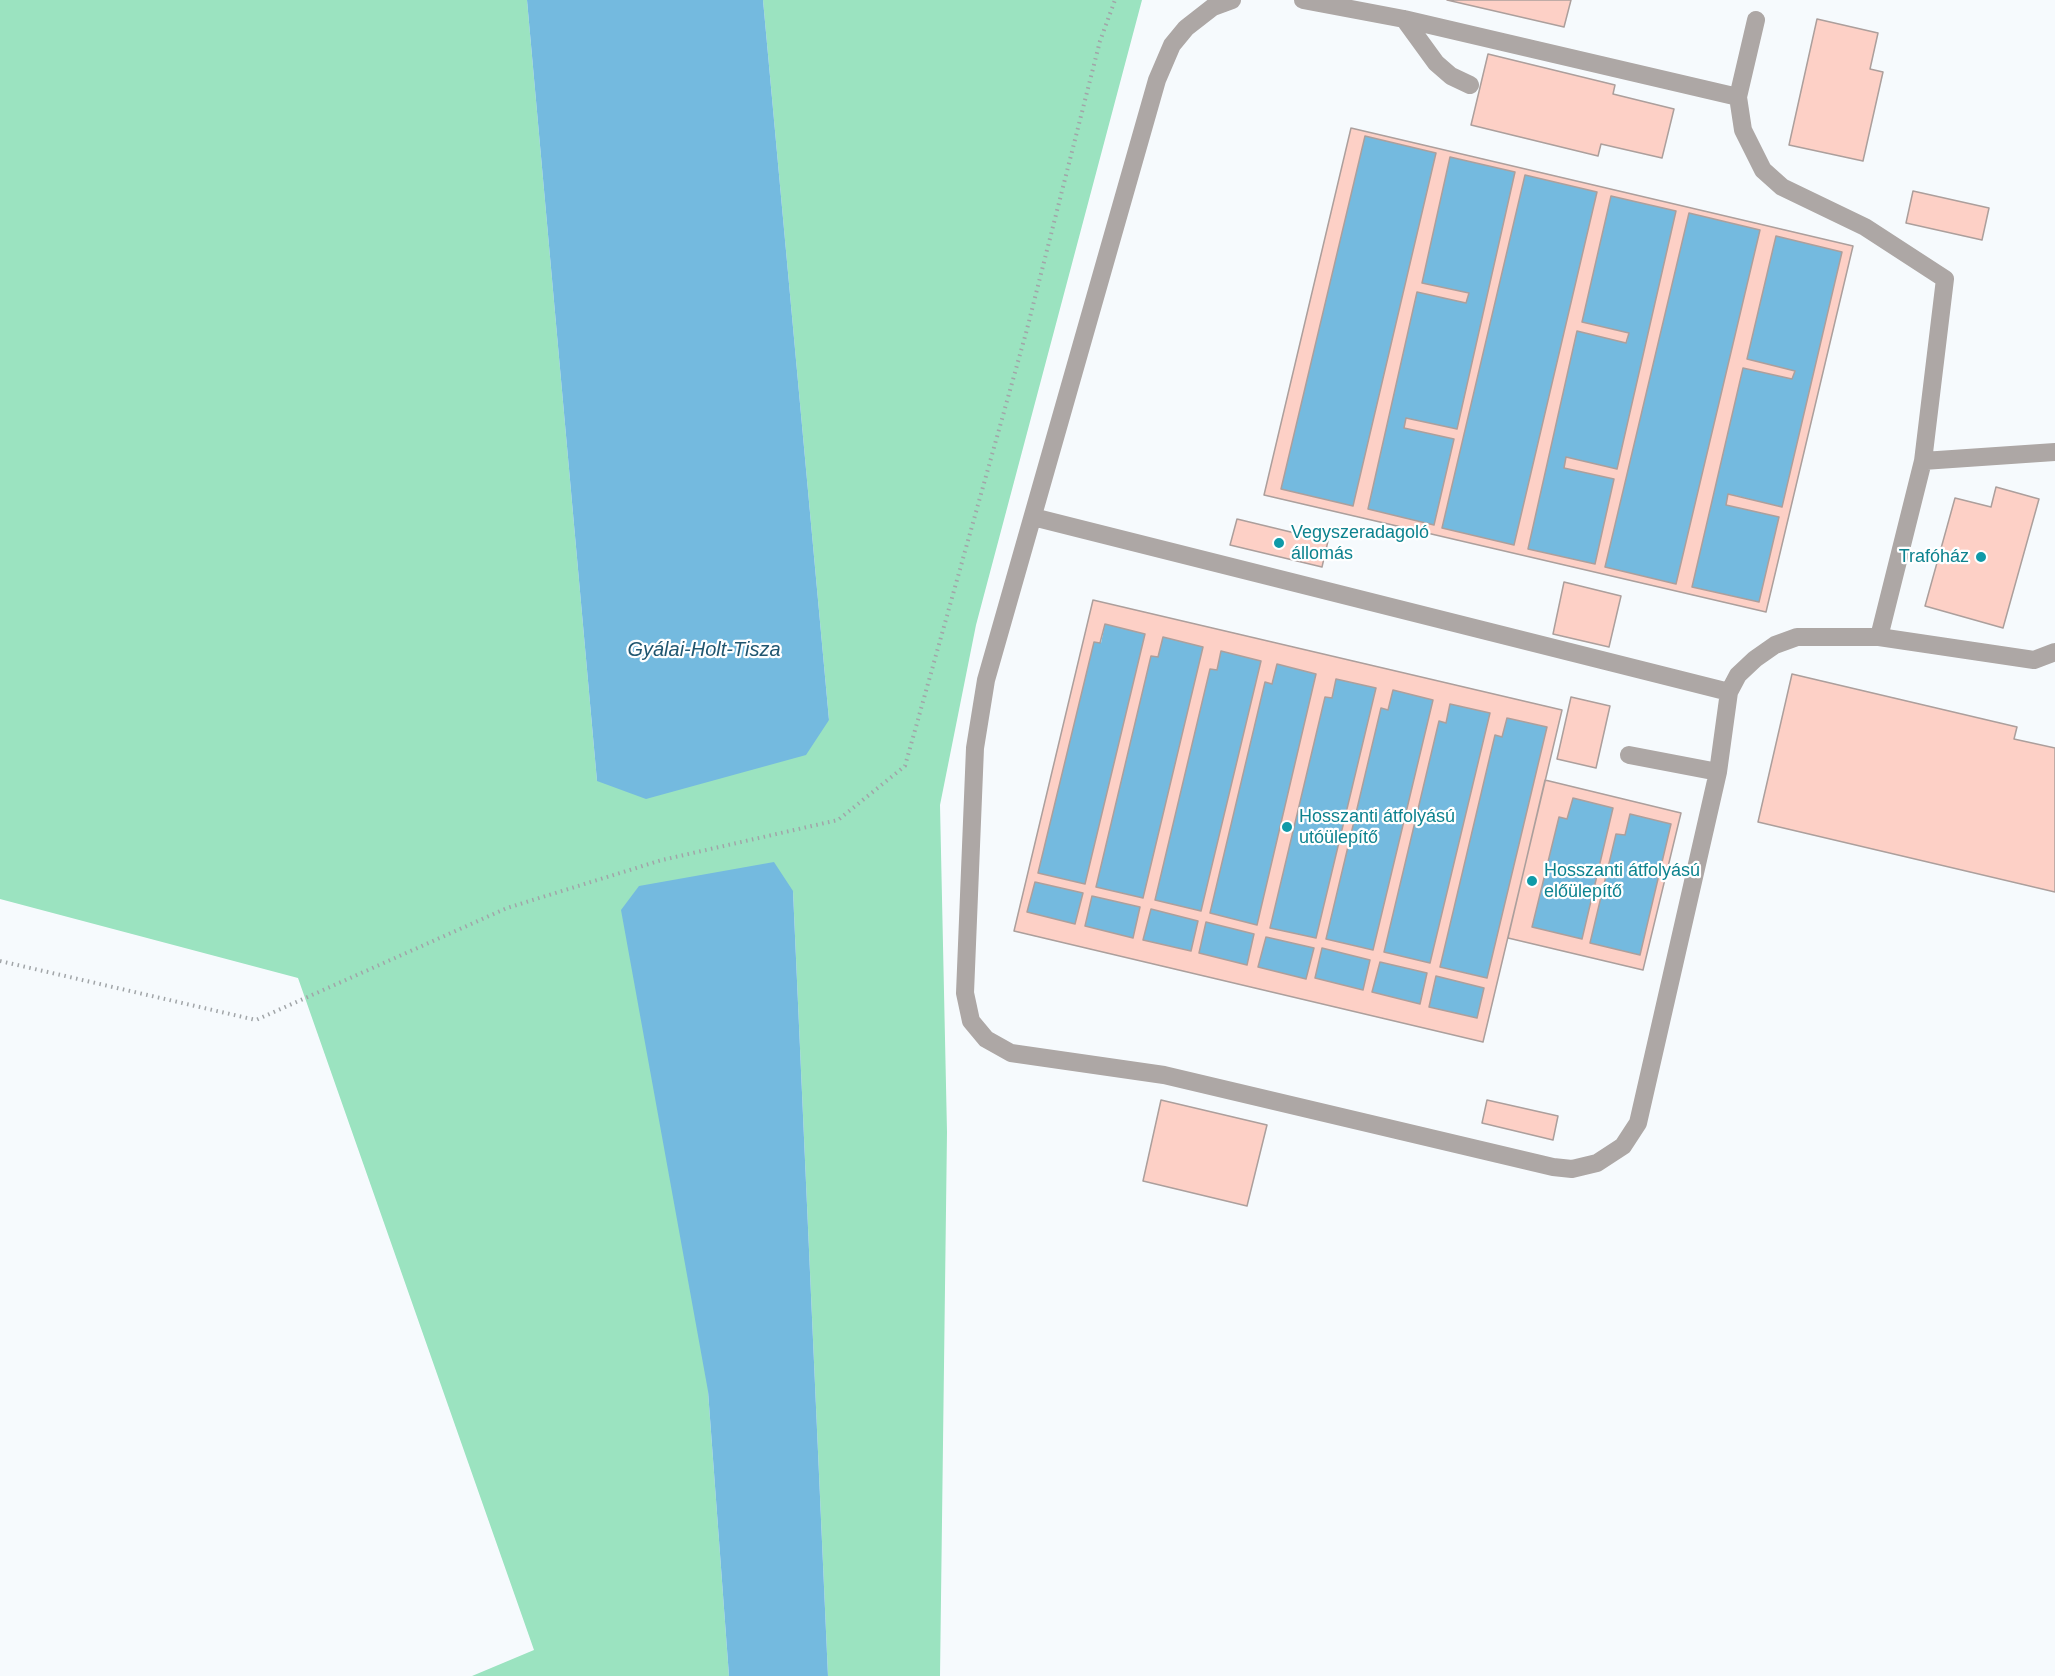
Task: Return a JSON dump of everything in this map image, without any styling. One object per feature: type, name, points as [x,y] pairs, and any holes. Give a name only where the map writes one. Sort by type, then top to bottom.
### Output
[{"type":"lane","points":[[1232,0],[1213,7],[1186,28],[1172,45],[1157,80],[986,680],[975,748],[965,993],[971,1021],[986,1039],[1011,1053],[1164,1075],[1553,1167],[1572,1169],[1597,1163],[1623,1146],[1638,1123],[1718,772],[1729,692],[1738,675],[1775,645],[1797,637],[1879,637],[2034,660],[2055,652]]},
{"type":"lane","points":[[1303,0],[1404,19],[1738,97]]},
{"type":"lane","points":[[1404,19],[1436,63],[1451,76],[1470,85]]},
{"type":"lane","points":[[1756,20],[1738,97],[1743,130],[1762,170],[1782,187],[1865,227],[1945,279],[1923,461],[1879,637]]},
{"type":"lane","points":[[1923,461],[2055,452]]},
{"type":"lane","points":[[1033,518],[1729,692]]},
{"type":"lane","points":[[1629,755],[1718,772]]},
{"type":"path","points":[[0,961],[256,1020],[507,908],[662,860],[838,820],[905,766],[1026,333],[1100,41],[1115,0]]},
{"type":"green space","points":[[0,0],[527,0],[597,781],[829,720],[763,0],[1142,0],[976,625],[940,805],[947,1132],[940,1676],[828,1676],[793,891],[708,1391],[729,1676],[472,1676],[534,1650],[298,978],[0,899]]},
{"type":"water","name":"Gyálai-Holt-Tisza","points":[[527,0],[763,0],[829,720],[806,755],[646,799],[597,781]]},
{"type":"water","points":[[1365,136],[1436,153],[1353,506],[1281,489]]},
{"type":"water","points":[[1450,157],[1515,172],[1457,429],[1406,418],[1404,428],[1454,439],[1434,525],[1368,509],[1417,292],[1466,303],[1468,294],[1422,283]]},
{"type":"water","points":[[1525,175],[1597,192],[1514,545],[1442,528]]},
{"type":"water","points":[[1611,196],[1676,211],[1617,469],[1566,457],[1564,468],[1614,479],[1595,564],[1528,549],[1577,331],[1627,342],[1628,333],[1582,322]]},
{"type":"water","points":[[1689,213],[1760,230],[1676,584],[1605,567]]},
{"type":"water","points":[[1776,236],[1842,252],[1782,507],[1729,494],[1726,505],[1779,517],[1759,602],[1692,587],[1743,368],[1792,379],[1795,371],[1747,359]]},
{"type":"water","points":[[1105,624],[1145,634],[1085,884],[1038,873],[1094,642],[1101,643]]},
{"type":"water","points":[[1163,637],[1203,647],[1143,898],[1096,887],[1151,656],[1158,656]]},
{"type":"water","points":[[1221,651],[1261,661],[1201,911],[1155,900],[1210,669],[1217,670]]},
{"type":"water","points":[[1277,664],[1316,674],[1257,925],[1210,913],[1265,682],[1272,683]]},
{"type":"water","points":[[1336,679],[1376,688],[1316,938],[1270,928],[1325,697],[1332,698]]},
{"type":"water","points":[[1393,690],[1433,700],[1373,950],[1326,939],[1381,708]]},
{"type":"water","points":[[1450,704],[1490,713],[1430,963],[1384,952],[1439,721],[1446,723]]},
{"type":"water","points":[[1507,718],[1547,727],[1487,978],[1440,967],[1495,735],[1502,737]]},
{"type":"water","points":[[1573,798],[1613,808],[1582,939],[1532,927],[1559,817],[1567,819]]},
{"type":"water","points":[[1630,814],[1671,824],[1640,955],[1590,943],[1616,834],[1625,835]]},
{"type":"water","points":[[774,862],[793,891],[828,1676],[729,1676],[708,1391],[621,910],[639,886]]},
{"type":"water","points":[[1035,882],[1083,893],[1075,924],[1027,912]]},
{"type":"water","points":[[1092,896],[1140,907],[1133,938],[1085,926]]},
{"type":"water","points":[[1151,909],[1198,921],[1191,951],[1143,940]]},
{"type":"water","points":[[1206,922],[1254,934],[1247,965],[1199,953]]},
{"type":"water","points":[[1266,937],[1314,948],[1306,979],[1258,967]]},
{"type":"water","points":[[1322,948],[1370,960],[1363,990],[1315,978]]},
{"type":"water","points":[[1380,962],[1427,973],[1420,1004],[1372,992]]},
{"type":"water","points":[[1436,976],[1484,988],[1477,1018],[1429,1007]]},
{"type":"building","points":[[1447,0],[1571,0],[1564,27]]},
{"type":"building","points":[[1817,19],[1878,33],[1870,69],[1883,72],[1863,161],[1789,145]]},
{"type":"building","points":[[1488,54],[1615,85],[1613,94],[1674,109],[1662,158],[1601,144],[1598,156],[1471,125]]},
{"type":"building","points":[[1351,128],[1853,246],[1766,612],[1264,495]],"holes":[[[1365,136],[1436,153],[1353,506],[1281,489]],[[1450,157],[1515,172],[1457,429],[1406,418],[1404,428],[1454,439],[1434,525],[1368,509],[1417,292],[1466,303],[1469,293],[1422,283]],[[1525,175],[1597,192],[1514,545],[1442,528]],[[1611,196],[1676,211],[1617,469],[1566,457],[1564,468],[1614,479],[1595,564],[1528,549],[1577,331],[1626,343],[1629,333],[1582,322]],[[1689,213],[1760,230],[1676,584],[1605,567]],[[1776,236],[1842,252],[1782,507],[1728,494],[1726,505],[1779,517],[1759,602],[1692,587],[1743,368],[1792,379],[1795,371],[1747,359]]]},
{"type":"building","points":[[1913,191],[1989,208],[1982,240],[1906,223]]},
{"type":"building","name":"Trafóház","points":[[1996,487],[2039,499],[2003,628],[1925,606],[1955,498],[1991,507]]},
{"type":"building","name":"Vegyszeradagoló állomás","points":[[1237,519],[1328,541],[1322,567],[1230,545]]},
{"type":"building","points":[[1564,582],[1621,596],[1609,647],[1553,634]]},
{"type":"building","name":"Hosszanti átfolyású utóülepítő","points":[[1093,600],[1562,710],[1483,1042],[1014,931]],"holes":[[[1105,624],[1145,634],[1085,884],[1038,873],[1094,642],[1100,643]],[[1163,637],[1203,647],[1143,898],[1096,887],[1151,656],[1158,657]],[[1221,651],[1261,661],[1201,911],[1155,900],[1210,669],[1217,670]],[[1277,664],[1316,674],[1257,925],[1210,913],[1265,682],[1272,684]],[[1336,679],[1376,688],[1316,938],[1270,928],[1325,697],[1332,698]],[[1393,690],[1433,700],[1373,950],[1326,939],[1381,708],[1388,710]],[[1450,704],[1490,713],[1430,963],[1384,952],[1439,721],[1446,723]],[[1507,718],[1547,727],[1487,978],[1440,967],[1495,735],[1502,737]],[[1035,882],[1083,893],[1075,924],[1027,912]],[[1092,896],[1140,907],[1133,938],[1085,926]],[[1151,909],[1198,921],[1191,951],[1143,940]],[[1206,922],[1254,934],[1247,965],[1199,953]],[[1266,937],[1314,948],[1306,979],[1258,967]],[[1322,948],[1370,960],[1363,990],[1315,978]],[[1380,962],[1427,973],[1420,1004],[1372,992]],[[1436,976],[1484,988],[1477,1018],[1429,1007]]]},
{"type":"building","points":[[1792,674],[2017,727],[2014,739],[2055,748],[2055,892],[1758,822]]},
{"type":"building","points":[[1571,697],[1610,706],[1596,768],[1557,759]]},
{"type":"building","name":"Hosszanti átfolyású előülepítő","points":[[1545,780],[1681,813],[1643,970],[1508,938]],"holes":[[[1573,798],[1613,808],[1582,939],[1532,927],[1559,817],[1567,819]],[[1630,814],[1671,824],[1640,955],[1590,943],[1616,834],[1625,835]]]},
{"type":"building","points":[[1161,1100],[1267,1125],[1247,1206],[1143,1181]]},
{"type":"building","points":[[1487,1100],[1558,1116],[1553,1140],[1482,1123]]},
{"type":"place","name":"Vegyszeradagoló állomás","points":[[1279,543]]},
{"type":"place","name":"Trafóház","points":[[1981,557]]},
{"type":"place","name":"Hosszanti átfolyású utóülepítő","points":[[1287,827]]},
{"type":"place","name":"Hosszanti átfolyású előülepítő","points":[[1532,881]]}]
